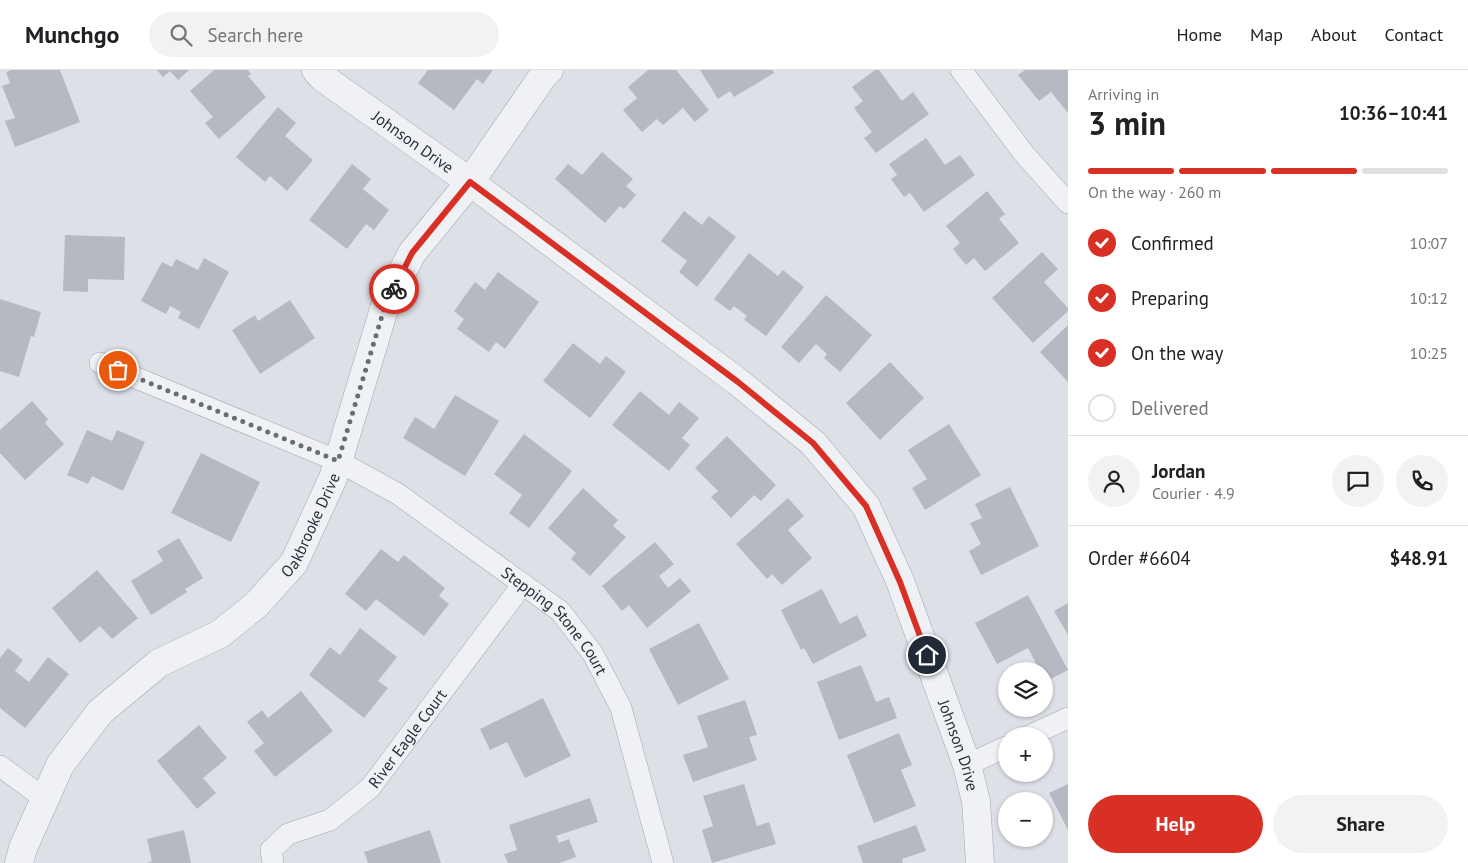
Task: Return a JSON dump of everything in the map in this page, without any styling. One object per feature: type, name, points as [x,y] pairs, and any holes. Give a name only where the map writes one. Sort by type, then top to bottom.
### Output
[{"type":"street","name":"Johnson Drive","points":[[316,70],[322,77],[470,182],[738,382],[813,443],[866,506],[900,582],[967,765],[976,801],[980,863]]},
{"type":"street","name":"Oakbrooke Drive","points":[[19,863],[23,848],[60,765],[100,712],[159,663],[220,634],[256,605],[294,563],[333,478],[385,306],[412,253],[470,182],[549,70]]},
{"type":"street","points":[[961,70],[1025,155],[1068,203]]},
{"type":"street","name":"Stepping Stone Court","points":[[100,362],[338,461],[398,494],[560,611],[593,654],[621,708],[663,863]]},
{"type":"street","name":"River Eagle Court","points":[[273,863],[271,850],[288,834],[330,820],[370,788],[522,584]]},
{"type":"street","points":[[1048,727],[1068,718]]},
{"type":"street","points":[[967,765],[998,751]]},
{"type":"street","points":[[0,766],[45,799]]},
{"type":"building","points":[[12,70],[60,70],[80,122],[15,147],[5,121],[15,118],[2,86],[10,83],[6,72]]},
{"type":"building","points":[[157,70],[189,70],[178,80],[170,71],[163,77]]},
{"type":"building","points":[[214,70],[248,70],[251,74],[248,76],[266,97],[219,139],[205,123],[213,117],[190,91]]},
{"type":"building","points":[[428,70],[493,70],[483,84],[477,79],[454,110],[418,83]]},
{"type":"building","points":[[648,70],[676,70],[709,110],[695,122],[683,108],[663,125],[657,119],[642,132],[623,110],[637,98],[628,87]]},
{"type":"building","points":[[700,70],[772,70],[774,73],[734,97],[730,91],[718,99]]},
{"type":"building","points":[[875,70],[879,70],[902,101],[913,92],[929,114],[876,153],[864,138],[872,132],[854,108],[863,101],[852,87]]},
{"type":"building","points":[[1025,70],[1068,70],[1068,113],[1051,92],[1039,101],[1018,75]]},
{"type":"building","points":[[278,107],[296,123],[285,136],[313,160],[287,191],[270,176],[265,182],[236,157]]},
{"type":"building","points":[[926,138],[945,165],[960,155],[975,175],[924,212],[910,193],[904,197],[891,179],[897,175],[889,164]]},
{"type":"building","points":[[602,152],[633,179],[626,186],[636,195],[624,209],[620,206],[605,223],[555,179],[568,164],[582,175]]},
{"type":"building","points":[[352,164],[371,179],[363,189],[389,210],[374,230],[366,224],[347,249],[309,220]]},
{"type":"building","points":[[987,191],[1005,214],[999,219],[1019,243],[985,271],[974,258],[966,265],[953,249],[960,243],[946,226]]},
{"type":"building","points":[[684,211],[702,225],[709,216],[736,237],[697,287],[679,272],[687,261],[661,241]]},
{"type":"building","points":[[65,235],[125,237],[124,280],[88,279],[88,292],[63,291]]},
{"type":"building","points":[[1042,252],[1058,269],[1044,282],[1068,308],[1068,311],[1033,343],[992,298]]},
{"type":"building","points":[[749,253],[778,276],[783,270],[804,287],[766,336],[744,320],[747,316],[734,306],[730,311],[714,299]]},
{"type":"building","points":[[204,258],[229,272],[199,329],[178,318],[181,312],[170,306],[166,314],[141,301],[162,262],[172,267],[176,259],[198,270]]},
{"type":"building","points":[[498,272],[539,302],[505,349],[496,342],[489,352],[457,329],[464,319],[454,311],[475,282],[485,290]]},
{"type":"building","points":[[826,295],[872,335],[840,372],[824,358],[827,354],[816,344],[799,363],[781,347]]},
{"type":"building","points":[[0,299],[41,312],[34,337],[31,336],[19,377],[0,371]]},
{"type":"building","points":[[290,300],[315,338],[260,374],[232,330],[255,315],[258,321]]},
{"type":"building","points":[[1068,325],[1068,382],[1040,352]]},
{"type":"building","points":[[573,343],[600,364],[606,356],[626,372],[590,418],[543,381]]},
{"type":"building","points":[[890,362],[924,398],[880,440],[846,403]]},
{"type":"building","points":[[640,391],[669,415],[679,402],[699,418],[682,438],[690,445],[669,471],[612,425]]},
{"type":"building","points":[[455,395],[499,421],[465,476],[403,438],[415,417],[434,429]]},
{"type":"building","points":[[32,401],[48,419],[45,423],[64,444],[25,480],[0,453],[0,430]]},
{"type":"building","points":[[949,424],[981,475],[925,510],[912,488],[927,479],[908,450]]},
{"type":"building","points":[[87,430],[112,441],[117,430],[145,442],[123,491],[92,476],[88,484],[67,475]]},
{"type":"building","points":[[524,434],[572,471],[529,528],[509,513],[522,495],[494,474]]},
{"type":"building","points":[[727,436],[776,485],[761,501],[754,495],[731,518],[711,497],[718,491],[695,468]]},
{"type":"building","points":[[201,453],[260,482],[231,542],[171,513]]},
{"type":"building","points":[[1010,487],[1039,546],[981,575],[969,551],[981,544],[970,523],[982,518],[975,504]]},
{"type":"building","points":[[583,488],[618,520],[613,526],[626,537],[590,576],[571,559],[576,553],[548,528]]},
{"type":"building","points":[[788,498],[804,516],[788,530],[812,558],[782,585],[772,574],[767,579],[736,544]]},
{"type":"building","points":[[179,538],[203,578],[185,589],[187,592],[151,615],[131,581],[163,561],[157,551]]},
{"type":"building","points":[[655,542],[674,564],[659,576],[668,588],[680,578],[691,591],[647,628],[629,605],[622,611],[602,586]]},
{"type":"building","points":[[381,549],[398,562],[404,555],[445,588],[439,596],[449,604],[424,636],[376,599],[366,611],[345,594]]},
{"type":"building","points":[[97,570],[138,618],[112,639],[100,626],[80,643],[52,608]]},
{"type":"building","points":[[822,589],[840,624],[857,615],[867,636],[813,664],[804,648],[801,650],[781,610]]},
{"type":"building","points":[[1028,595],[1068,670],[1053,678],[1053,662],[1035,662],[1028,648],[997,664],[975,623]]},
{"type":"building","points":[[1068,603],[1068,635],[1054,611]]},
{"type":"building","points":[[699,623],[729,679],[678,705],[649,649]]},
{"type":"building","points":[[360,628],[397,657],[378,681],[388,688],[364,718],[309,675],[330,647],[340,655]]},
{"type":"building","points":[[8,648],[23,660],[15,671],[29,682],[48,657],[69,674],[25,728],[0,708],[0,658]]},
{"type":"building","points":[[861,665],[876,702],[889,697],[897,718],[839,740],[817,682]]},
{"type":"building","points":[[301,691],[333,731],[275,777],[254,751],[264,743],[247,722],[262,710],[268,718]]},
{"type":"building","points":[[543,698],[571,756],[525,778],[507,742],[490,750],[480,729]]},
{"type":"building","points":[[745,700],[757,735],[749,737],[757,760],[693,782],[683,755],[708,747],[697,716]]},
{"type":"building","points":[[199,725],[227,758],[203,778],[216,793],[197,809],[157,761]]},
{"type":"building","points":[[899,733],[912,765],[901,770],[916,806],[874,823],[847,755]]},
{"type":"building","points":[[744,784],[757,826],[769,822],[776,844],[712,863],[702,830],[713,826],[703,796]]},
{"type":"building","points":[[1068,784],[1068,830],[1053,801],[1053,792],[1051,792]]},
{"type":"building","points":[[590,798],[598,822],[556,836],[559,843],[569,839],[576,857],[559,863],[508,863],[504,854],[517,850],[509,825]]},
{"type":"building","points":[[916,825],[926,851],[902,859],[903,863],[863,863],[857,846]]},
{"type":"building","points":[[184,830],[191,863],[147,863],[152,861],[147,839]]},
{"type":"building","points":[[430,830],[441,863],[368,863],[364,852]]},
{"type":"way so far","points":[[118,370],[338,461],[385,306],[394,289]]},
{"type":"route","points":[[394,289],[412,253],[470,182],[738,382],[813,443],[866,506],[900,582],[927,655]]}]
